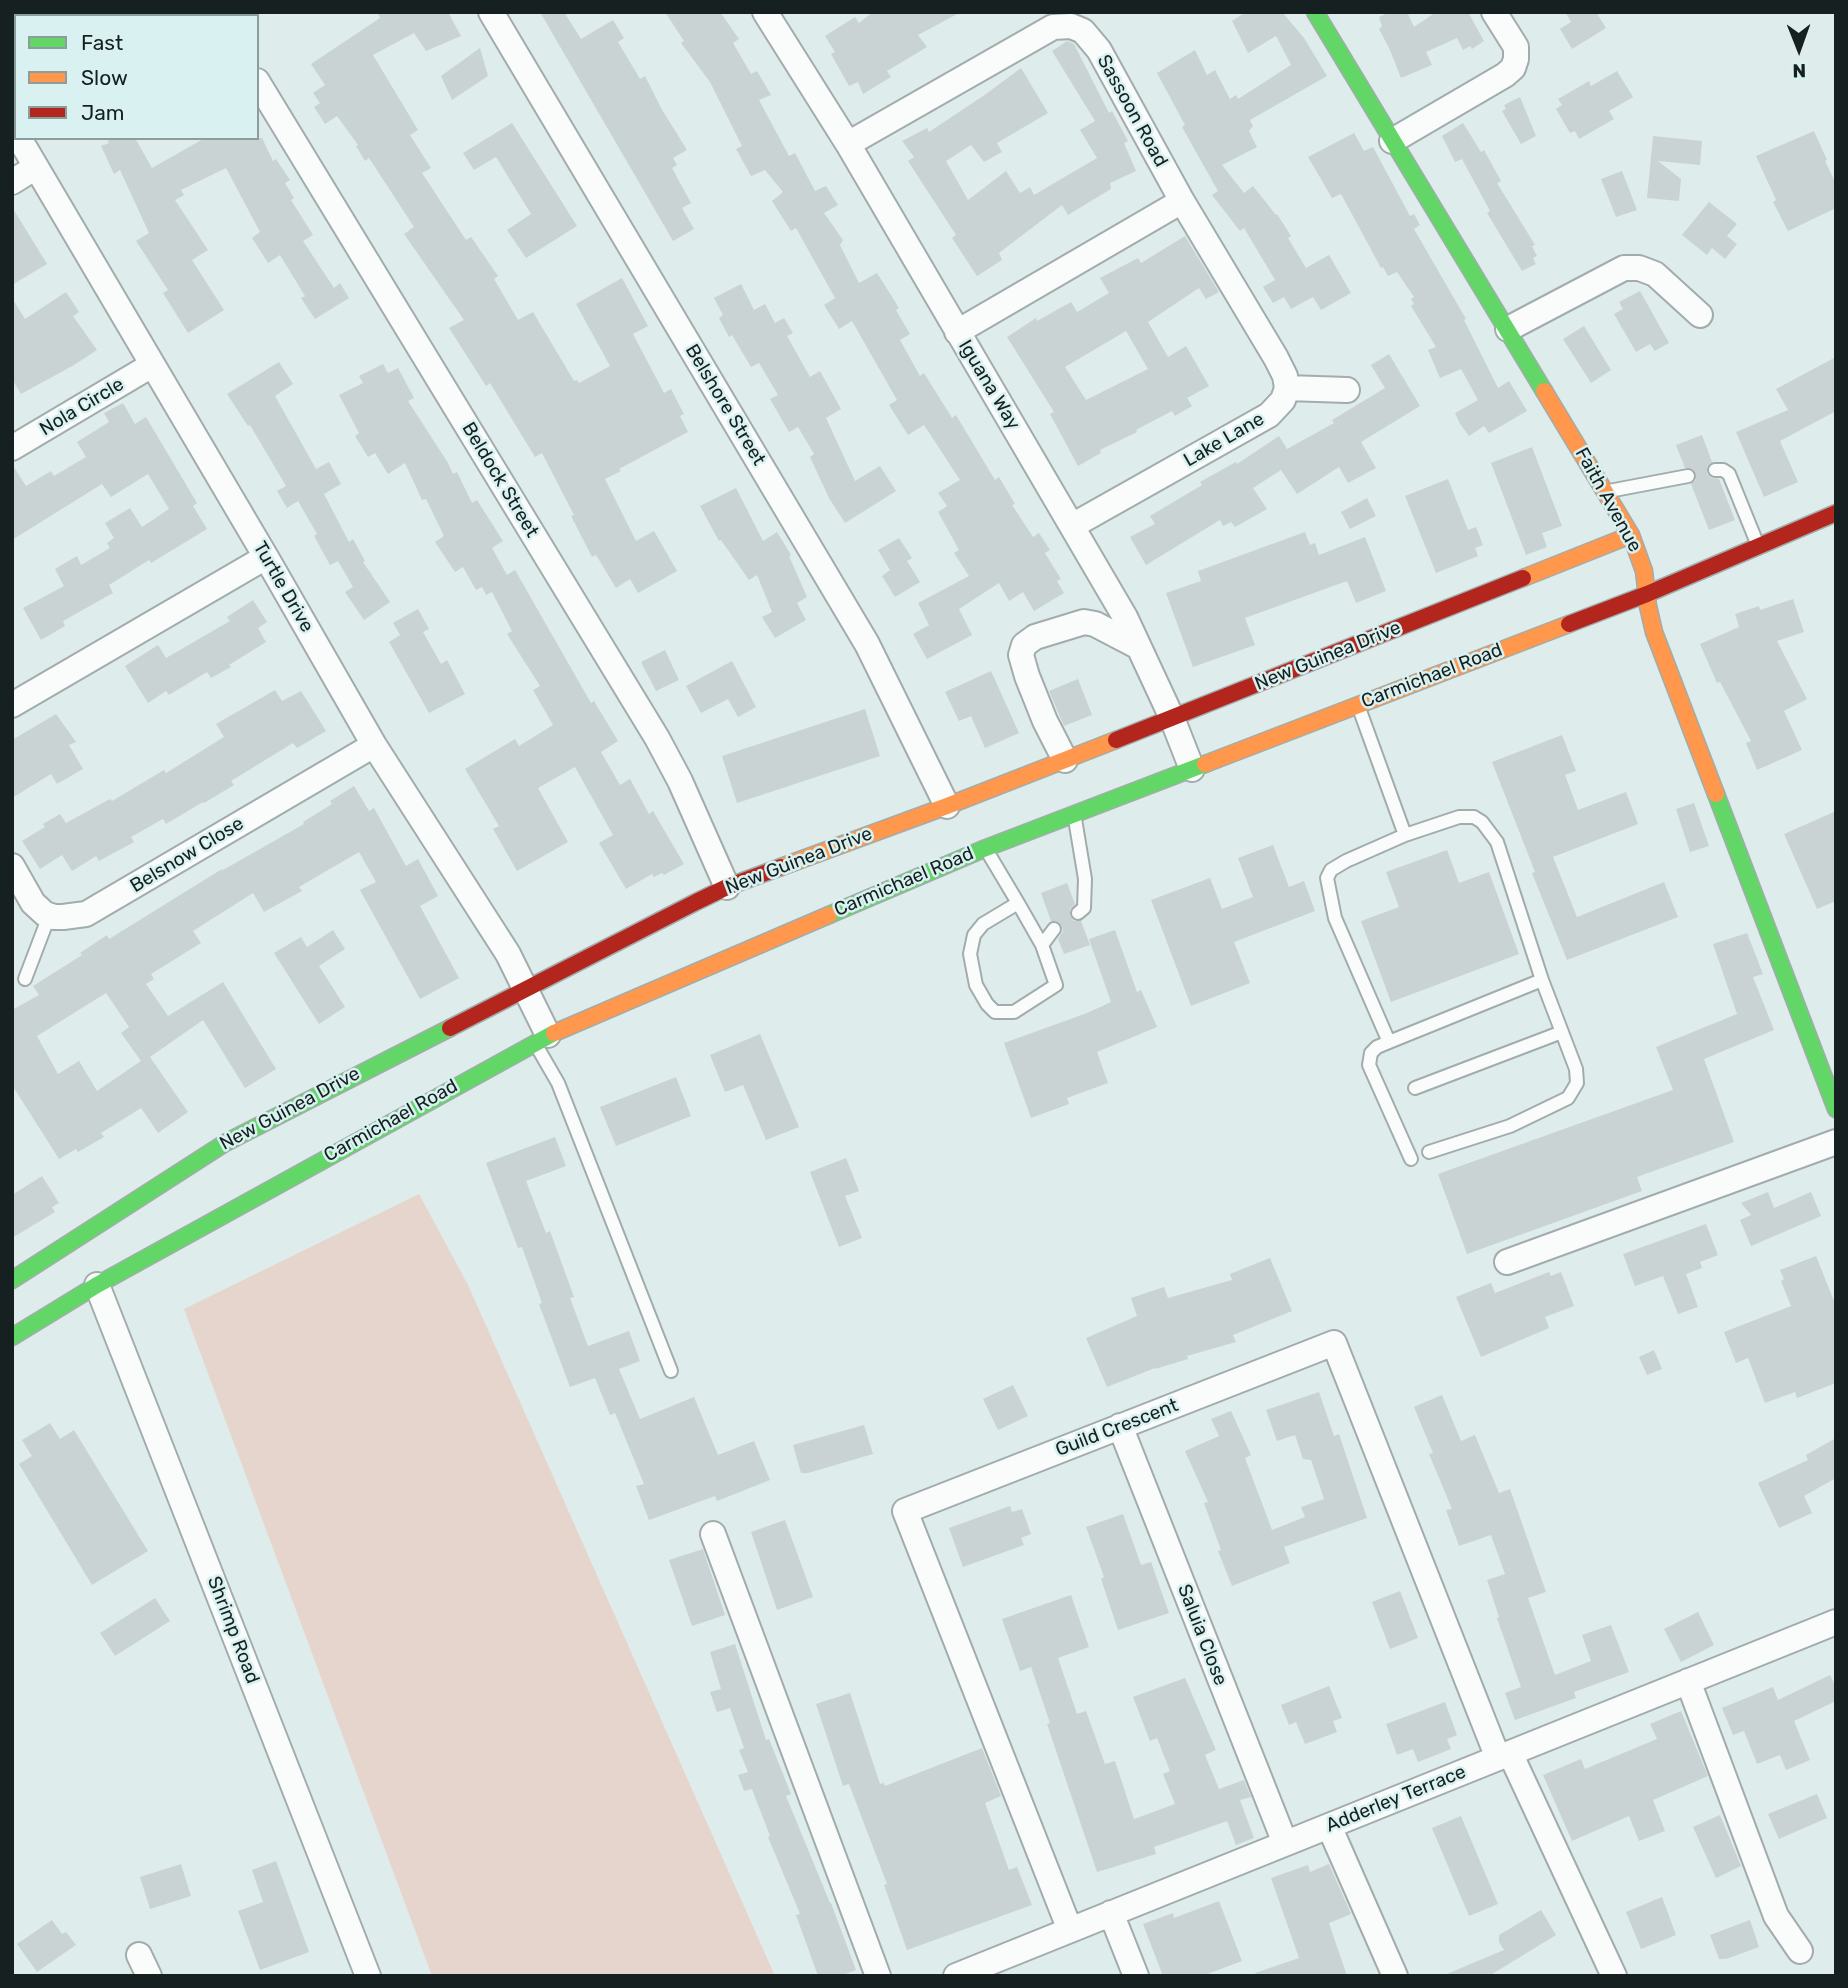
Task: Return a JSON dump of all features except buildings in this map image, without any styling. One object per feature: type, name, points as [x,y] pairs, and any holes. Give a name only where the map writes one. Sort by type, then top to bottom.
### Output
[{"type":"street","name":"Belshore Street","points":[[491,12],[867,644],[947,806]]},
{"type":"street","name":"Iguana Way","points":[[765,12],[848,145],[1125,617],[1172,718],[1192,769]]},
{"type":"street","name":"Faith Avenue","points":[[1315,12],[1632,536],[1644,571],[1654,632],[1836,1109]]},
{"type":"street","points":[[1392,141],[1513,68],[1517,59],[1516,47],[1494,12]]},
{"type":"street","name":"Sassoon Road","points":[[848,145],[1053,27],[1075,19],[1099,50],[1182,201]]},
{"type":"street","name":"Beldock Street","points":[[259,84],[657,738],[680,781],[727,887]]},
{"type":"street","name":"Turtle Drive","points":[[20,140],[374,745],[488,920],[526,987],[541,1038]]},
{"type":"street","points":[[12,182],[36,167]]},
{"type":"street","points":[[957,332],[1182,201],[1276,358],[1285,376],[1287,388],[1347,390]]},
{"type":"street","points":[[1508,329],[1624,268],[1644,269],[1655,274],[1700,315]]},
{"type":"street","name":"Nola Circle","points":[[12,448],[152,365]]},
{"type":"street","name":"Lake Lane","points":[[1072,526],[1269,415],[1283,400],[1287,388]]},
{"type":"street","name":"Carmichael Road","points":[[12,1337],[97,1285],[541,1038],[986,848],[1647,594],[1836,513]]},
{"type":"street","name":"New Guinea Drive","points":[[12,1280],[225,1143],[526,987],[727,887],[947,806],[1632,536]]},
{"type":"street","points":[[12,705],[266,557]]},
{"type":"street","points":[[1065,760],[1045,721],[1027,676],[1021,655],[1024,645],[1035,637],[1084,622],[1095,624],[1139,647]]},
{"type":"street","name":"Belsnow Close","points":[[49,916],[79,916],[92,911],[374,745]]},
{"type":"street","points":[[12,866],[33,903],[49,916]]},
{"type":"street","points":[[1507,1262],[1836,1142]]},
{"type":"street","name":"Shrimp Road","points":[[97,1285],[368,1976]]},
{"type":"street","name":"Guild Crescent","points":[[1070,1930],[905,1511],[1334,1343],[1504,1756]]},
{"type":"street","name":"Saluia Close","points":[[1120,1426],[1285,1843]]},
{"type":"street","points":[[713,1534],[878,1976]]},
{"type":"street","name":"Adderley Terrace","points":[[956,1976],[1836,1622]]},
{"type":"street","points":[[1689,1681],[1776,1916],[1800,1951]]},
{"type":"street","points":[[1504,1756],[1614,1976]]},
{"type":"street","points":[[1329,1826],[1395,1976]]},
{"type":"street","points":[[1111,1913],[1136,1976]]},
{"type":"lane","points":[[1716,470],[1729,474],[1758,546]]},
{"type":"lane","points":[[1605,492],[1688,476]]},
{"type":"lane","points":[[1357,704],[1405,835]]},
{"type":"lane","points":[[1075,815],[1084,879],[1084,908],[1078,913]]},
{"type":"lane","points":[[1389,1042],[1335,918],[1327,878],[1331,870],[1346,861],[1405,835],[1458,817],[1474,817],[1482,822],[1497,842],[1542,980],[1576,1069],[1577,1083],[1568,1098],[1510,1126],[1429,1152]]},
{"type":"lane","points":[[986,848],[1018,903],[1042,945],[1056,985],[1014,1012],[995,1012],[976,985],[970,954],[974,935],[983,924],[1018,903]]},
{"type":"lane","points":[[25,979],[49,916]]},
{"type":"lane","points":[[1042,945],[1054,929]]},
{"type":"lane","points":[[1411,1159],[1369,1065],[1371,1053],[1377,1047],[1542,980]]},
{"type":"lane","points":[[1415,1088],[1562,1032]]},
{"type":"lane","points":[[541,1038],[671,1371]]},
{"type":"shaded area","points":[[419,1194],[468,1285],[775,1976],[432,1976],[184,1309]]},
{"type":"traffic: fast","points":[[1315,12],[1544,391]]},
{"type":"traffic: fast","points":[[829,915],[986,848],[1205,764]]},
{"type":"traffic: fast","points":[[1716,794],[1836,1109]]},
{"type":"traffic: fast","points":[[12,1280],[225,1143],[450,1028]]},
{"type":"traffic: fast","points":[[12,1337],[97,1285],[554,1033]]},
{"type":"traffic: slow","points":[[1544,391],[1631,535],[1644,571],[1654,632],[1716,794]]},
{"type":"traffic: slow","points":[[1523,578],[1631,535]]},
{"type":"traffic: slow","points":[[1205,764],[1569,624]]},
{"type":"traffic: slow","points":[[781,867],[1116,740]]},
{"type":"traffic: slow","points":[[554,1033],[829,915]]},
{"type":"traffic: jam","points":[[1569,624],[1647,594],[1836,513]]},
{"type":"traffic: jam","points":[[1116,740],[1523,578]]},
{"type":"traffic: jam","points":[[450,1028],[696,902],[781,867]]}]
